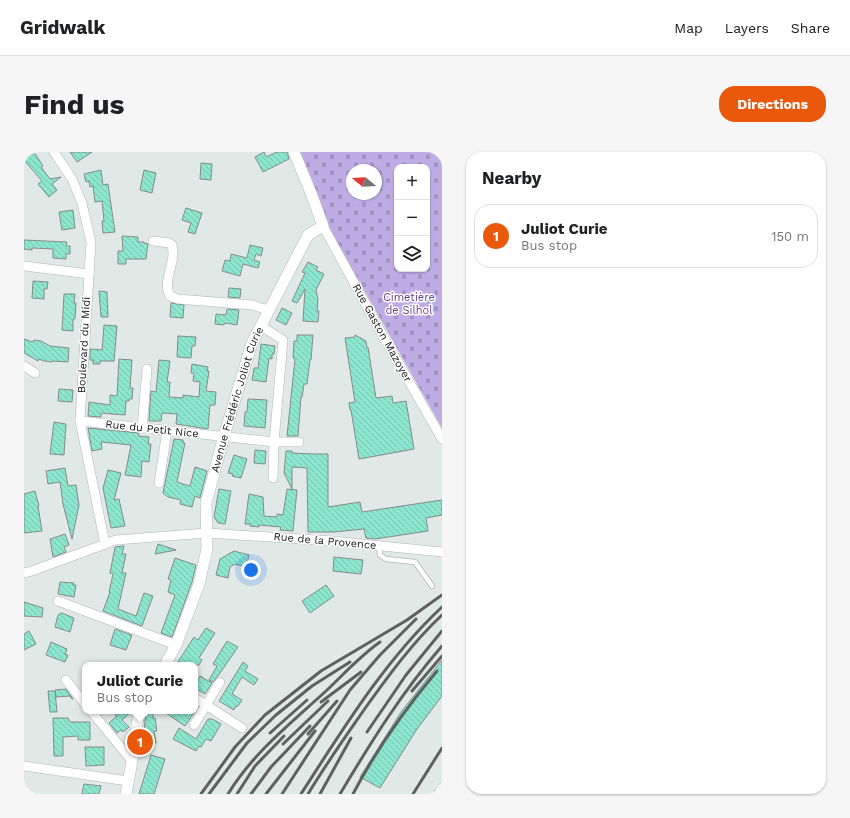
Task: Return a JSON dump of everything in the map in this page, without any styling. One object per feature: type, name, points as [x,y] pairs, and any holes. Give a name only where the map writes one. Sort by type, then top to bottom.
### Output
[{"type":"street","name":"Boulevard du Midi","points":[[54,152],[72,178],[82,203],[90,242],[80,421],[105,544]]},
{"type":"street","points":[[294,152],[312,193],[323,226]]},
{"type":"street","name":"Avenue Frédéric Joliot Curie","points":[[167,662],[176,645],[199,584],[207,549],[205,516],[206,503],[224,436],[252,343],[308,235],[323,226]]},
{"type":"street","name":"Rue Gaston Mazoyer","points":[[323,226],[383,336],[442,439]]},
{"type":"street","points":[[153,242],[169,243],[172,245],[173,255],[167,284],[170,296],[178,299],[252,305],[268,310]]},
{"type":"street","points":[[24,266],[88,274]]},
{"type":"street","points":[[261,326],[283,340],[274,442],[273,478]]},
{"type":"street","points":[[24,366],[35,373]]},
{"type":"street","points":[[142,428],[147,369]]},
{"type":"street","name":"Rue du Petit Nice","points":[[80,421],[274,442],[299,442]]},
{"type":"street","points":[[159,483],[167,431]]},
{"type":"street","name":"Rue de la Provence","points":[[24,573],[116,540],[207,533],[332,540],[442,552]]},
{"type":"street","points":[[58,602],[176,645]]},
{"type":"street","points":[[66,680],[82,700]]},
{"type":"street","points":[[194,724],[220,682]]},
{"type":"street","points":[[198,700],[242,728]]},
{"type":"street","points":[[93,714],[132,761]]},
{"type":"street","points":[[126,794],[140,714]]},
{"type":"street","points":[[24,766],[128,781]]},
{"type":"street","points":[[438,794],[442,788]]},
{"type":"lane","points":[[379,546],[380,555],[386,559],[415,562],[432,586]]},
{"type":"green space","name":"Cimetière de Silhol","points":[[299,152],[442,152],[442,428],[328,226],[311,177]]},
{"type":"building","points":[[34,152],[43,166],[41,167],[50,179],[61,177],[52,184],[57,190],[49,197],[38,184],[42,181],[24,160]]},
{"type":"building","points":[[70,152],[92,152],[77,162]]},
{"type":"building","points":[[264,152],[266,157],[277,152],[287,152],[289,159],[263,172],[255,157]]},
{"type":"building","points":[[201,163],[212,164],[211,180],[200,179]]},
{"type":"building","points":[[101,170],[103,185],[108,184],[115,232],[103,233],[102,221],[104,221],[102,201],[95,202],[93,186],[90,187],[89,181],[86,182],[84,174]]},
{"type":"building","points":[[144,170],[156,173],[152,193],[140,190]]},
{"type":"building","points":[[186,208],[202,213],[195,234],[188,232],[191,223],[182,220]]},
{"type":"building","points":[[73,210],[75,228],[62,230],[59,212]]},
{"type":"building","points":[[122,236],[138,237],[138,242],[148,244],[146,259],[126,259],[126,264],[118,264],[118,251],[123,251]]},
{"type":"building","points":[[24,240],[67,242],[66,246],[70,246],[70,254],[66,254],[66,259],[53,258],[53,249],[24,249]]},
{"type":"building","points":[[250,245],[263,248],[261,256],[256,254],[254,260],[260,262],[258,268],[243,264],[240,276],[222,271],[225,260],[230,261],[231,254],[247,258]]},
{"type":"building","points":[[308,262],[318,267],[316,270],[324,274],[316,290],[318,299],[317,311],[319,311],[318,322],[303,321],[305,289],[297,303],[292,301],[305,273],[302,272]]},
{"type":"building","points":[[33,281],[48,282],[47,289],[44,289],[44,299],[32,298]]},
{"type":"building","points":[[229,288],[241,289],[240,298],[228,297]]},
{"type":"building","points":[[99,291],[107,292],[108,317],[101,317]]},
{"type":"building","points":[[64,294],[75,294],[74,303],[76,303],[75,319],[73,319],[73,331],[62,330]]},
{"type":"building","points":[[171,303],[184,305],[183,318],[170,317]]},
{"type":"building","points":[[282,308],[292,313],[286,325],[276,320]]},
{"type":"building","points":[[227,309],[239,310],[237,325],[225,323],[224,325],[215,324],[216,314],[226,315]]},
{"type":"building","points":[[104,325],[117,326],[114,361],[100,361],[100,364],[93,364],[93,360],[90,360],[90,349],[102,350]]},
{"type":"building","points":[[297,335],[313,335],[311,360],[307,384],[304,384],[301,397],[298,436],[287,436],[295,359],[293,358],[294,341],[297,341]]},
{"type":"building","points":[[355,335],[366,341],[367,348],[368,347],[376,398],[392,396],[393,403],[406,401],[414,449],[359,459],[349,403],[355,402],[345,338],[355,337]]},
{"type":"building","points":[[178,336],[196,337],[195,346],[192,346],[191,358],[177,357]]},
{"type":"building","points":[[24,339],[33,342],[34,340],[41,341],[50,346],[69,348],[68,362],[52,362],[39,359],[38,361],[24,353]]},
{"type":"building","points":[[261,344],[275,346],[272,359],[269,358],[266,382],[252,380],[254,368],[258,368]]},
{"type":"building","points":[[119,359],[132,360],[130,388],[133,388],[132,399],[126,401],[125,415],[101,413],[101,417],[88,416],[89,402],[110,405],[110,395],[117,396]]},
{"type":"building","points":[[159,360],[170,361],[167,382],[170,382],[169,397],[183,398],[183,395],[199,397],[200,382],[193,381],[194,373],[191,373],[192,364],[208,367],[207,371],[209,371],[206,391],[216,392],[215,405],[210,405],[208,429],[176,424],[177,414],[162,413],[161,421],[149,421],[151,391],[156,392]]},
{"type":"building","points":[[59,389],[73,390],[72,402],[58,401]]},
{"type":"building","points":[[248,399],[267,400],[265,428],[244,426]]},
{"type":"building","points":[[54,422],[66,424],[64,455],[50,454]]},
{"type":"building","points":[[88,428],[139,433],[138,436],[149,437],[148,444],[151,444],[149,462],[142,461],[141,477],[125,475],[131,445],[101,442],[102,449],[92,451]]},
{"type":"building","points":[[174,439],[183,440],[183,443],[185,443],[177,482],[190,486],[195,467],[207,471],[200,498],[195,496],[192,507],[180,504],[181,500],[168,497],[163,493]]},
{"type":"building","points":[[255,450],[266,451],[265,464],[254,463]]},
{"type":"building","points":[[286,451],[292,451],[292,453],[328,454],[328,507],[360,502],[362,512],[442,500],[442,515],[426,518],[428,531],[375,539],[366,538],[364,529],[334,532],[308,532],[307,468],[292,467],[292,489],[284,473]]},
{"type":"building","points":[[234,455],[247,459],[241,478],[232,476],[233,474],[228,473]]},
{"type":"building","points":[[65,468],[68,486],[76,485],[79,505],[72,539],[63,504],[60,482],[48,484],[46,471]]},
{"type":"building","points":[[108,470],[121,473],[114,500],[119,499],[125,526],[111,528],[103,488]]},
{"type":"building","points":[[219,489],[231,491],[225,524],[218,523],[214,517]]},
{"type":"building","points":[[287,489],[297,490],[293,531],[280,530],[281,527],[259,525],[259,527],[245,524],[249,494],[263,497],[264,516],[277,517],[277,514],[283,515]]},
{"type":"building","points":[[35,491],[39,506],[42,531],[24,533],[24,494]]},
{"type":"building","points":[[65,534],[69,545],[64,547],[66,552],[53,557],[50,539]]},
{"type":"building","points":[[158,544],[176,550],[155,554]]},
{"type":"building","points":[[124,546],[122,554],[126,554],[122,573],[126,573],[118,609],[136,616],[144,593],[153,596],[142,626],[103,611],[110,592],[113,574],[110,573],[115,547]]},
{"type":"building","points":[[234,551],[249,555],[246,567],[235,564],[230,567],[228,578],[216,575],[220,559]]},
{"type":"building","points":[[334,557],[363,560],[361,574],[333,571]]},
{"type":"building","points":[[175,558],[196,565],[192,582],[172,637],[161,633],[175,595],[168,592],[171,580],[168,579]]},
{"type":"building","points":[[60,582],[74,583],[73,585],[76,585],[74,597],[58,594]]},
{"type":"building","points":[[326,585],[334,596],[310,613],[302,601]]},
{"type":"building","points":[[24,602],[43,608],[42,617],[24,616]]},
{"type":"building","points":[[62,613],[74,618],[70,632],[55,627],[58,615]]},
{"type":"building","points":[[206,628],[215,633],[199,658],[202,660],[199,665],[198,662],[178,662],[194,637],[198,640]]},
{"type":"building","points":[[115,629],[132,635],[126,650],[110,645]]},
{"type":"building","points":[[29,631],[36,644],[24,650],[24,634]]},
{"type":"building","points":[[227,641],[238,647],[213,682],[209,680],[217,666],[213,664]]},
{"type":"building","points":[[51,642],[67,649],[65,654],[68,655],[65,662],[46,655]]},
{"type":"building","points":[[442,660],[442,696],[417,729],[380,788],[360,777],[401,712]]},
{"type":"building","points":[[243,662],[248,666],[245,671],[258,679],[254,685],[242,677],[232,694],[242,700],[234,710],[219,701]]},
{"type":"building","points":[[200,676],[212,683],[205,694],[198,690],[198,679]]},
{"type":"building","points":[[66,689],[73,699],[70,696],[56,697],[55,690]]},
{"type":"building","points":[[48,691],[55,691],[57,712],[50,712]]},
{"type":"building","points":[[115,714],[129,714],[122,720],[129,727],[123,732],[121,730],[117,733],[109,723],[117,716]]},
{"type":"building","points":[[146,714],[153,714],[157,731],[154,731],[156,743],[143,740]]},
{"type":"building","points":[[167,714],[193,714],[185,726]]},
{"type":"building","points":[[53,718],[68,718],[70,722],[90,722],[90,740],[78,740],[78,736],[63,737],[63,756],[54,756]]},
{"type":"building","points":[[208,719],[212,719],[221,724],[211,741],[206,739],[201,747],[199,746],[196,751],[173,739],[179,728],[196,739]]},
{"type":"building","points":[[85,747],[104,747],[104,765],[86,766]]},
{"type":"building","points":[[151,755],[165,759],[154,794],[139,794]]},
{"type":"building","points":[[84,784],[101,786],[99,794],[82,794]]},
{"type":"railway","points":[[201,794],[235,747],[265,715],[321,671],[407,620],[442,595]]},
{"type":"railway","points":[[301,794],[349,720],[383,672],[421,628],[442,607]]},
{"type":"railway","points":[[308,794],[366,707],[411,648],[442,615]]},
{"type":"railway","points":[[282,794],[350,690],[380,655],[416,619]]},
{"type":"railway","points":[[367,732],[406,675],[442,631]]},
{"type":"railway","points":[[228,794],[249,765],[273,739],[359,659],[380,642]]},
{"type":"railway","points":[[340,794],[363,755],[400,699],[442,646]]},
{"type":"railway","points":[[412,691],[442,656]]},
{"type":"railway","points":[[209,794],[247,743],[276,715],[312,686],[350,662]]},
{"type":"railway","points":[[353,794],[371,762],[392,730],[437,671]]},
{"type":"railway","points":[[321,702],[361,672]]},
{"type":"railway","points":[[270,733],[307,700]]},
{"type":"railway","points":[[283,744],[328,701]]},
{"type":"railway","points":[[308,734],[337,701]]},
{"type":"railway","points":[[251,794],[271,767],[310,726]]},
{"type":"railway","points":[[266,794],[315,731]]},
{"type":"railway","points":[[237,794],[255,766],[284,736]]},
{"type":"railway","points":[[320,794],[351,738]]},
{"type":"railway","points":[[413,794],[442,748]]},
{"type":"place","name":"Juliot Curie","points":[[140,742]]}]
